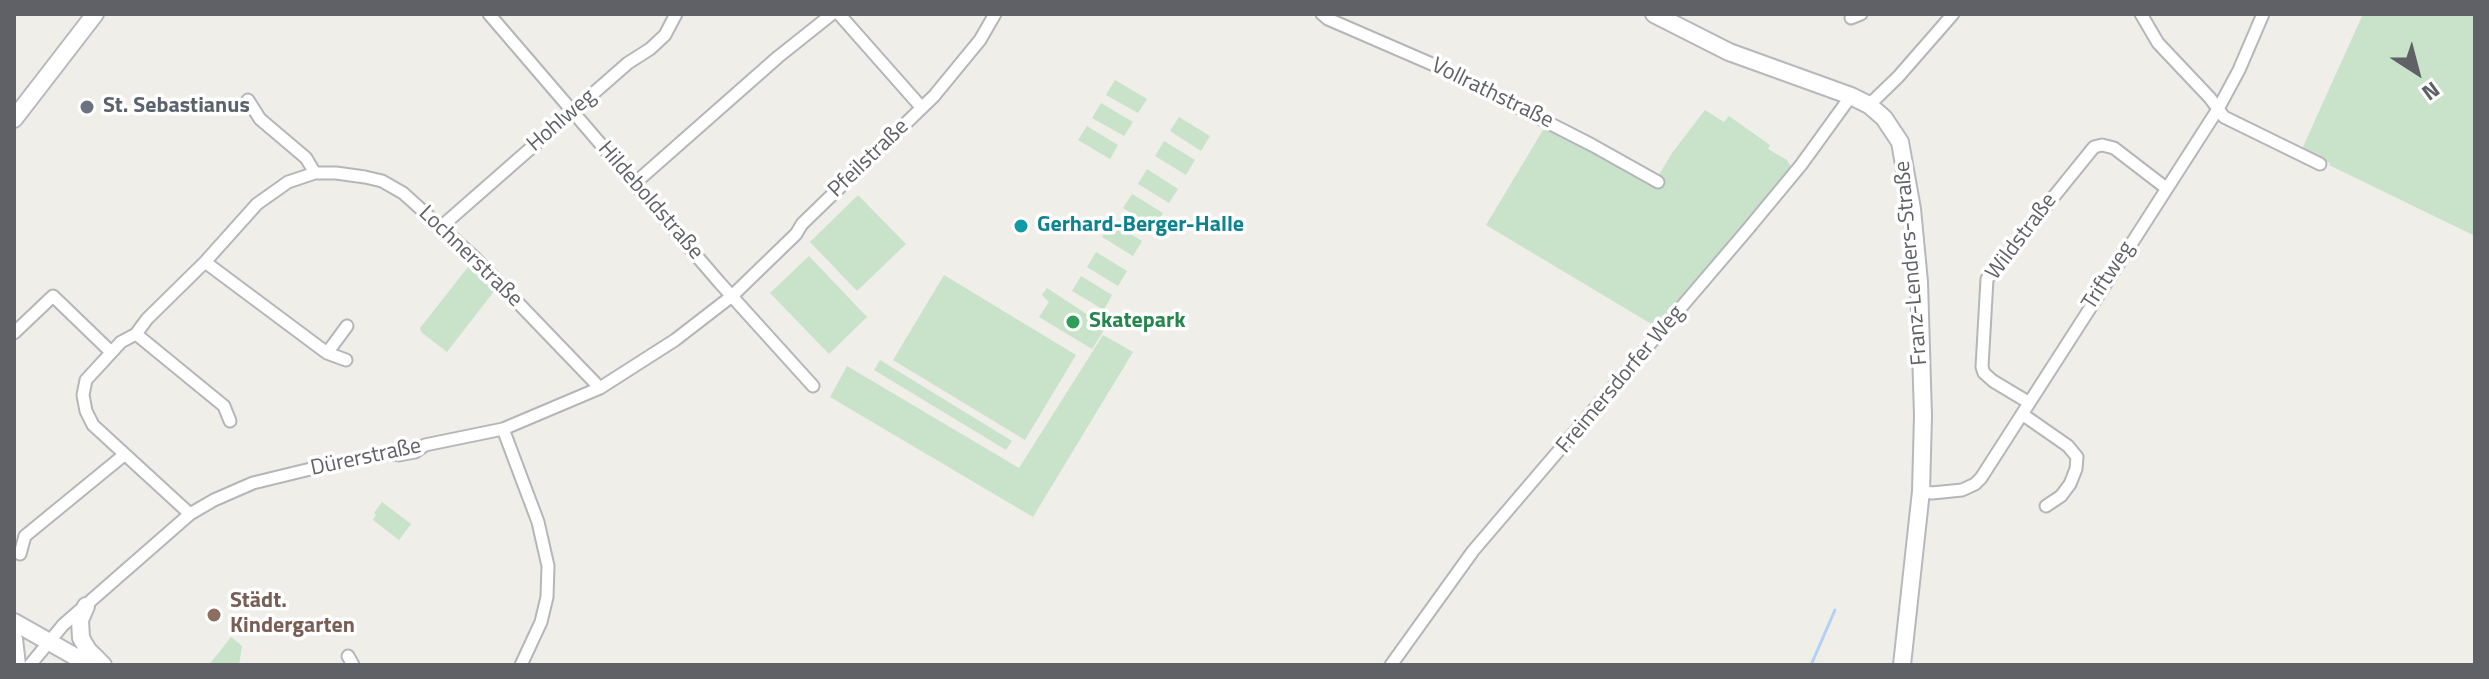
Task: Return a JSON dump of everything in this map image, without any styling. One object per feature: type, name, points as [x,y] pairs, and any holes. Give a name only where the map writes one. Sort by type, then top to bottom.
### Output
[{"type":"street","points":[[14,119],[95,14]]},
{"type":"street","name":"Hildeboldstraße","points":[[489,14],[813,386]]},
{"type":"street","name":"Hohlweg","points":[[442,226],[628,63],[658,42],[676,14]]},
{"type":"street","points":[[635,183],[778,57],[832,14]]},
{"type":"street","points":[[839,14],[922,108]]},
{"type":"street","name":"Pfeilstraße","points":[[732,296],[922,108],[957,70],[995,14]]},
{"type":"street","name":"Vollrathstraße","points":[[1322,14],[1459,77],[1658,182]]},
{"type":"street","name":"Franz-Lenders-Straße","points":[[1654,14],[1729,52],[1869,105],[1884,118],[1900,142],[1912,209],[1923,356],[1921,491],[1902,665]]},
{"type":"street","points":[[1869,105],[1953,14]]},
{"type":"street","points":[[2141,14],[2158,43],[2230,122],[2320,164]]},
{"type":"street","name":"Triftweg","points":[[1921,491],[1946,492],[1975,484],[2218,109],[2263,14]]},
{"type":"street","name":"Freimersdorfer Weg","points":[[1391,665],[1473,551],[1748,229],[1801,165],[1851,96]]},
{"type":"street","points":[[248,100],[260,119],[306,158],[315,173]]},
{"type":"street","name":"Wildstraße","points":[[2028,402],[1993,381],[1982,367],[1987,279],[2094,147],[2114,148],[2166,188]]},
{"type":"street","name":"Lochnerstraße","points":[[190,514],[93,425],[83,395],[86,380],[111,352],[136,334],[234,227],[267,196],[288,182],[315,173],[336,173],[382,181],[403,193],[442,226],[600,388]]},
{"type":"street","points":[[205,262],[327,353],[346,360]]},
{"type":"street","points":[[14,333],[53,296],[111,352]]},
{"type":"street","name":"Dürerstraße","points":[[30,665],[86,606],[190,514],[214,500],[253,483],[331,464],[389,453],[415,452],[425,445],[503,429],[600,388],[675,340],[732,296]]},
{"type":"street","points":[[327,353],[347,326]]},
{"type":"street","points":[[136,334],[224,406],[230,421]]},
{"type":"street","points":[[2022,414],[2068,446],[2077,457],[2070,484],[2061,496],[2046,506]]},
{"type":"street","points":[[503,429],[538,522],[548,566],[547,597],[541,622],[521,665]]},
{"type":"street","points":[[20,554],[25,536],[124,455]]},
{"type":"street","points":[[86,606],[80,620],[81,638],[103,665]]},
{"type":"street","points":[[14,622],[90,665]]},
{"type":"street","points":[[14,639],[17,665]]},
{"type":"green space","points":[[2363,14],[2475,14],[2475,236],[2302,149]]},
{"type":"green space","points":[[1115,80],[1147,99],[1138,113],[1106,95]]},
{"type":"green space","points":[[1101,103],[1133,122],[1124,136],[1092,118]]},
{"type":"green space","points":[[1705,110],[1724,122],[1729,116],[1770,145],[1768,149],[1787,160],[1791,167],[1658,328],[1486,225],[1543,130],[1552,128],[1654,183],[1672,153]]},
{"type":"green space","points":[[1179,117],[1210,136],[1201,151],[1170,131]]},
{"type":"green space","points":[[1087,126],[1118,145],[1110,159],[1078,140]]},
{"type":"green space","points":[[1164,141],[1195,160],[1186,175],[1155,156]]},
{"type":"green space","points":[[1147,169],[1178,189],[1169,203],[1138,184]]},
{"type":"green space","points":[[1132,194],[1163,213],[1154,227],[1123,208]]},
{"type":"green space","points":[[858,195],[906,244],[857,291],[810,242]]},
{"type":"green space","points":[[1111,222],[1142,241],[1133,256],[1102,237]]},
{"type":"green space","points":[[1096,252],[1127,271],[1118,286],[1087,267]]},
{"type":"green space","points":[[809,256],[867,317],[829,354],[770,293]]},
{"type":"green space","points":[[468,267],[495,290],[447,352],[420,328]]},
{"type":"green space","points":[[944,275],[1076,355],[1025,440],[893,360]]},
{"type":"green space","points":[[1081,276],[1112,295],[1104,310],[1072,291]]},
{"type":"green space","name":"Skatepark","points":[[1047,288],[1106,327],[1092,349],[1039,317],[1049,302],[1042,295]]},
{"type":"green space","points":[[1103,335],[1133,352],[1033,517],[830,397],[847,366],[1019,468]]},
{"type":"green space","points":[[880,360],[1012,441],[1006,450],[874,370]]},
{"type":"green space","points":[[382,502],[411,524],[399,540],[373,520]]},
{"type":"green space","points":[[231,637],[242,646],[239,665],[209,665]]},
{"type":"waterway","points":[[1811,665],[1835,610]]},
{"type":"place","name":"St. Sebastianus","points":[[87,107]]},
{"type":"place","name":"Gerhard-Berger-Halle","points":[[1021,226]]},
{"type":"place","name":"Skatepark","points":[[1073,322]]},
{"type":"place","name":"Städt. Kindergarten","points":[[214,615]]}]
